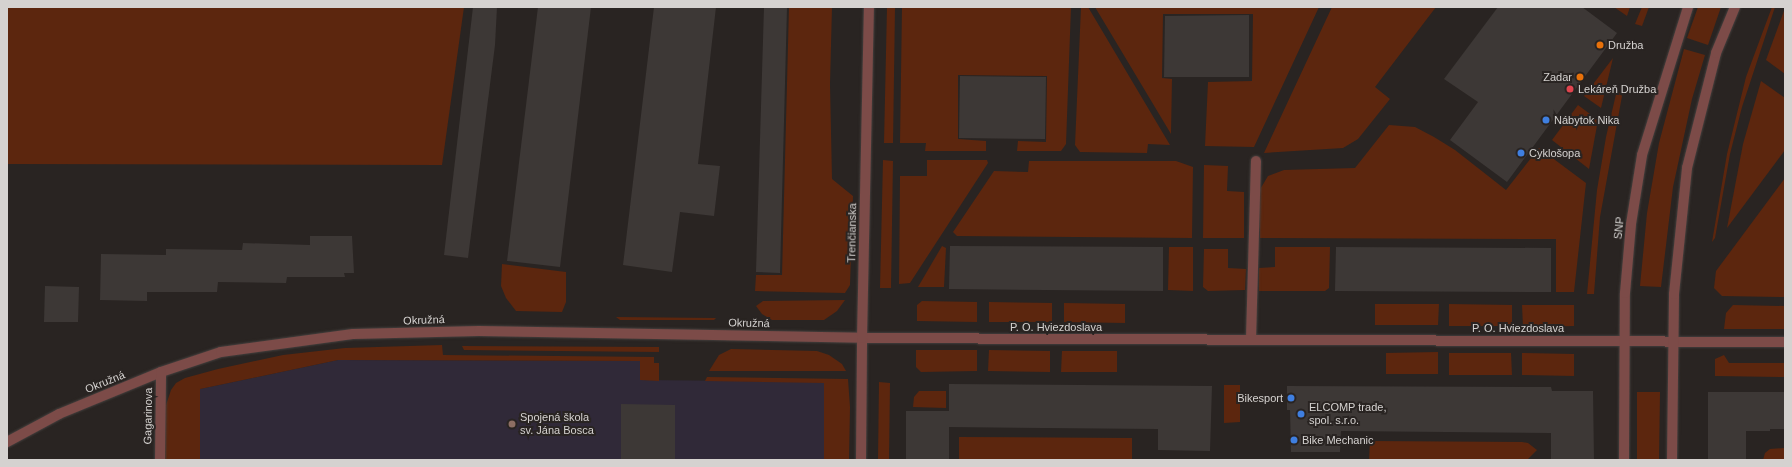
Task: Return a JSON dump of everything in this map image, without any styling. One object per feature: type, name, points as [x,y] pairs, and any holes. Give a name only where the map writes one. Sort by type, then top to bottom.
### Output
[{"type":"street","name":"Trenčianska","points":[[861,460],[869,7]]},
{"type":"street","name":"SNP","points":[[1624,460],[1625,293],[1631,224],[1642,155],[1688,7]]},
{"type":"street","points":[[1672,460],[1674,294],[1687,168],[1716,53],[1735,7]]},
{"type":"street","points":[[1251,339],[1256,161]]},
{"type":"street","name":"Okružná","points":[[7,442],[59,414],[161,372],[221,352],[353,334],[479,331],[862,338]]},
{"type":"street","name":"P. O. Hviezdoslava","points":[[862,338],[1785,342]]},
{"type":"street","name":"Gagarinova","points":[[160,460],[161,372]]},
{"type":"shaded area","points":[[7,7],[464,7],[442,165],[7,164]]},
{"type":"shaded area","points":[[789,7],[832,7],[830,84],[832,179],[853,196],[850,285],[845,293],[755,291],[756,275],[782,275]]},
{"type":"shaded area","points":[[887,7],[895,7],[893,143],[884,143]]},
{"type":"shaded area","points":[[902,7],[1071,7],[1066,144],[1061,151],[1017,151],[1018,141],[1046,142],[1047,76],[958,75],[958,139],[986,141],[986,151],[925,151],[926,143],[900,143]]},
{"type":"shaded area","points":[[1081,7],[1088,7],[1170,145],[1148,144],[1147,153],[1080,152],[1075,145]]},
{"type":"shaded area","points":[[1095,7],[1319,7],[1254,147],[1205,146],[1208,82],[1252,81],[1253,14],[1163,14],[1162,78],[1172,79],[1171,134]]},
{"type":"shaded area","points":[[1332,7],[1436,7],[1375,87],[1390,99],[1358,139],[1343,148],[1264,153]]},
{"type":"shaded area","points":[[1614,7],[1630,7],[1627,16]]},
{"type":"shaded area","points":[[1642,7],[1649,7],[1642,26],[1635,24]]},
{"type":"shaded area","points":[[1698,7],[1721,7],[1708,45],[1687,38]]},
{"type":"shaded area","points":[[1772,7],[1775,7],[1742,107],[1730,154],[1715,238],[1712,242],[1727,154],[1746,77]]},
{"type":"shaded area","points":[[1785,8],[1785,74],[1766,60]]},
{"type":"shaded area","points":[[1684,49],[1705,55],[1692,99],[1673,187],[1661,287],[1640,286],[1647,213],[1659,143]]},
{"type":"shaded area","points":[[1613,58],[1601,108],[1584,96]]},
{"type":"shaded area","points":[[1761,81],[1785,98],[1785,150],[1727,228],[1743,144]]},
{"type":"shaded area","points":[[1617,90],[1622,96],[1600,217],[1594,294],[1587,294],[1597,190],[1606,137]]},
{"type":"shaded area","points":[[1578,105],[1598,120],[1589,169],[1552,140]]},
{"type":"shaded area","points":[[1389,125],[1415,127],[1434,137],[1455,150],[1506,190],[1539,148],[1586,183],[1574,292],[1556,292],[1556,239],[1260,238],[1259,191],[1268,176],[1284,170],[1355,168]]},
{"type":"shaded area","points":[[883,160],[893,161],[891,288],[880,288]]},
{"type":"shaded area","points":[[927,160],[987,160],[988,163],[910,283],[899,284],[900,176],[927,176]]},
{"type":"shaded area","points":[[1029,161],[1176,161],[1193,167],[1192,238],[957,236],[953,232],[994,171],[1028,172]]},
{"type":"shaded area","points":[[1204,165],[1228,166],[1227,191],[1244,192],[1244,238],[1203,238]]},
{"type":"shaded area","points":[[1785,178],[1785,297],[1722,296],[1714,288],[1716,271]]},
{"type":"shaded area","points":[[942,246],[946,248],[944,287],[918,287]]},
{"type":"shaded area","points":[[1169,247],[1193,247],[1193,291],[1168,290]]},
{"type":"shaded area","points":[[1275,247],[1330,247],[1329,288],[1325,291],[1259,291],[1259,268],[1275,267]]},
{"type":"shaded area","points":[[1204,249],[1228,249],[1228,268],[1246,269],[1245,290],[1208,291],[1203,287]]},
{"type":"shaded area","points":[[502,264],[566,272],[566,302],[562,312],[516,311],[506,298],[501,286]]},
{"type":"shaded area","points":[[845,300],[837,311],[824,320],[772,320],[762,314],[756,306],[763,301]]},
{"type":"shaded area","points":[[922,301],[977,302],[977,322],[917,321],[917,305]]},
{"type":"shaded area","points":[[989,302],[1052,303],[1052,322],[989,322]]},
{"type":"shaded area","points":[[1064,303],[1125,304],[1125,323],[1064,322]]},
{"type":"shaded area","points":[[1375,304],[1439,304],[1438,325],[1375,325]]},
{"type":"shaded area","points":[[1449,304],[1512,305],[1512,326],[1449,326]]},
{"type":"shaded area","points":[[1522,305],[1574,305],[1574,326],[1523,327]]},
{"type":"shaded area","points":[[1733,305],[1785,306],[1785,329],[1724,329],[1726,313]]},
{"type":"shaded area","points":[[616,317],[716,318],[714,320],[620,320]]},
{"type":"shaded area","points":[[442,345],[443,355],[654,357],[654,363],[659,363],[659,381],[640,380],[640,361],[338,360],[200,389],[200,460],[165,460],[166,405],[171,390],[176,383],[185,378],[218,369],[283,355],[345,348]]},
{"type":"shaded area","points":[[462,346],[659,347],[659,352],[464,350]]},
{"type":"shaded area","points":[[731,349],[817,351],[829,355],[842,364],[846,371],[709,371],[719,355]]},
{"type":"shaded area","points":[[916,350],[977,350],[977,371],[921,372],[916,367]]},
{"type":"shaded area","points":[[989,350],[1050,351],[1050,372],[988,371]]},
{"type":"shaded area","points":[[1062,351],[1117,351],[1117,372],[1061,372]]},
{"type":"shaded area","points":[[1438,352],[1438,374],[1386,374],[1386,353]]},
{"type":"shaded area","points":[[1449,353],[1511,353],[1512,375],[1449,375]]},
{"type":"shaded area","points":[[1522,353],[1574,354],[1574,376],[1522,375]]},
{"type":"shaded area","points":[[1724,355],[1729,363],[1785,363],[1785,377],[1715,376],[1715,359]]},
{"type":"shaded area","name":"Spojená škola sv. Jána Bosca","points":[[338,360],[640,361],[641,380],[824,382],[824,460],[200,460],[200,389]]},
{"type":"shaded area","points":[[707,377],[848,379],[850,407],[849,460],[824,460],[824,383],[705,381]]},
{"type":"shaded area","points":[[879,382],[890,383],[889,460],[878,460]]},
{"type":"shaded area","points":[[1224,385],[1240,385],[1240,422],[1224,423]]},
{"type":"shaded area","points":[[919,391],[946,391],[946,408],[913,407],[914,397]]},
{"type":"shaded area","points":[[1637,392],[1660,392],[1659,460],[1637,460]]},
{"type":"shaded area","points":[[959,437],[1132,438],[1132,460],[959,460]]},
{"type":"shaded area","points":[[1370,441],[1522,442],[1528,443],[1537,450],[1527,460],[1369,460]]},
{"type":"shaded area","points":[[1785,448],[1785,460],[1763,460],[1765,453],[1770,449]]},
{"type":"building","points":[[473,7],[497,7],[495,45],[468,258],[444,255]]},
{"type":"building","points":[[538,7],[591,7],[560,267],[507,261]]},
{"type":"building","points":[[654,7],[716,7],[698,164],[720,166],[714,216],[680,212],[672,272],[623,265]]},
{"type":"building","points":[[764,7],[787,7],[780,273],[756,272]]},
{"type":"building","points":[[1498,7],[1582,7],[1617,33],[1507,182],[1450,140],[1478,102],[1444,79]]},
{"type":"building","points":[[1249,15],[1249,77],[1164,77],[1165,16]]},
{"type":"building","points":[[960,76],[1046,77],[1045,139],[959,138]]},
{"type":"building","points":[[310,236],[352,236],[354,273],[344,273],[345,277],[287,277],[286,283],[218,282],[217,292],[147,292],[147,301],[100,300],[101,254],[166,255],[166,249],[242,250],[243,243],[310,245]]},
{"type":"building","points":[[950,246],[1163,247],[1163,291],[949,289]]},
{"type":"building","points":[[1336,247],[1551,248],[1551,292],[1335,291]]},
{"type":"building","points":[[45,286],[79,287],[78,322],[44,322]]},
{"type":"building","points":[[949,384],[1212,386],[1210,451],[1158,450],[1158,429],[949,427],[949,460],[906,460],[906,411],[949,411]]},
{"type":"building","points":[[1287,386],[1551,387],[1552,391],[1593,391],[1594,460],[1551,460],[1551,433],[1341,431],[1340,452],[1291,452],[1290,410],[1287,410]]},
{"type":"building","points":[[1708,392],[1785,392],[1785,429],[1770,429],[1770,431],[1746,431],[1746,460],[1708,460]]},
{"type":"building","points":[[621,404],[675,405],[675,460],[621,460]]},
{"type":"place","name":"Družba","points":[[1600,45]]},
{"type":"place","name":"Zadar","points":[[1580,77]]},
{"type":"place","name":"Lekáreň Družba","points":[[1570,89]]},
{"type":"place","name":"Nábytok Nika","points":[[1546,120]]},
{"type":"place","name":"Cyklošopa","points":[[1521,153]]},
{"type":"place","name":"Bikesport","points":[[1291,398]]},
{"type":"place","name":"ELCOMP trade, spol. s.r.o.","points":[[1301,414]]},
{"type":"place","name":"Spojená škola sv. Jána Bosca","points":[[512,424]]},
{"type":"place","name":"Bike Mechanic","points":[[1294,440]]}]
